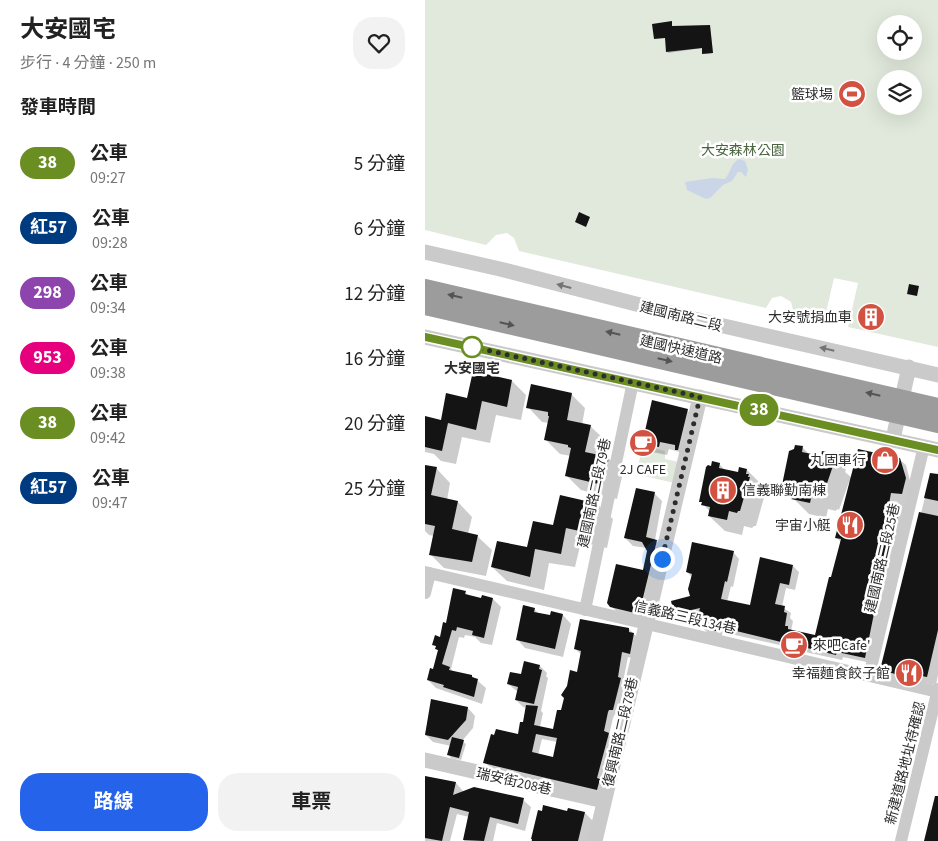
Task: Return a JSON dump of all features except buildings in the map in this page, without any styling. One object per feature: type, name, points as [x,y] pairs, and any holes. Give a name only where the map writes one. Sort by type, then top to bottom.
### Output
[{"type":"highway","name":"建國快速道路","points":[[425,289],[938,408]]},
{"type":"highway","name":"建國快速道路","points":[[425,305],[938,423]]},
{"type":"street","name":"建國南路二段","points":[[425,252],[702,321],[938,375]]},
{"type":"street","points":[[425,337],[931,448]]},
{"type":"street","points":[[893,439],[909,368]]},
{"type":"street","name":"建國南路二段79巷","points":[[585,610],[633,382]]},
{"type":"street","name":"復興南路二段78巷","points":[[595,841],[700,397]]},
{"type":"street","name":"建國南路二段25巷","points":[[869,676],[931,448]]},
{"type":"street","points":[[425,593],[427,572]]},
{"type":"street","name":"信義路三段134巷","points":[[427,572],[938,691]]},
{"type":"street","name":"新建道路地址待確認","points":[[901,841],[938,691]]},
{"type":"street","name":"瑞安街208巷","points":[[425,760],[604,801]]},
{"type":"green space","name":"大安森林公園","points":[[425,0],[938,0],[938,347],[848,327],[858,283],[834,278],[824,321],[792,314],[791,302],[781,296],[772,298],[766,308],[519,251],[514,238],[507,233],[496,235],[486,245],[425,230]]},
{"type":"green space","points":[[643,445],[665,451],[665,459],[679,462],[674,483],[636,474]]},
{"type":"water","points":[[739,159],[745,161],[748,170],[746,177],[741,172],[738,172],[732,181],[723,185],[710,198],[706,199],[687,190],[685,182],[712,178],[725,179],[734,163]]},
{"type":"bus line","name":"38","points":[[425,337],[782,414],[938,450]]},
{"type":"place","name":"籃球場","points":[[852,94]]},
{"type":"place","name":"大安號捐血車","points":[[871,317]]},
{"type":"place","name":"大安國宅","points":[[472,347]]},
{"type":"place","name":"2J CAFE","points":[[643,443]]},
{"type":"place","name":"丸固車行","points":[[885,460]]},
{"type":"place","name":"信義聯勤南棟","points":[[723,490]]},
{"type":"place","name":"宇宙小艇","points":[[850,525]]},
{"type":"place","name":"來吧Cafe'","points":[[794,645]]},
{"type":"place","name":"幸福麵食餃子館","points":[[909,673]]},
{"type":"route","points":[[472,347],[700,397],[662,559]]}]
